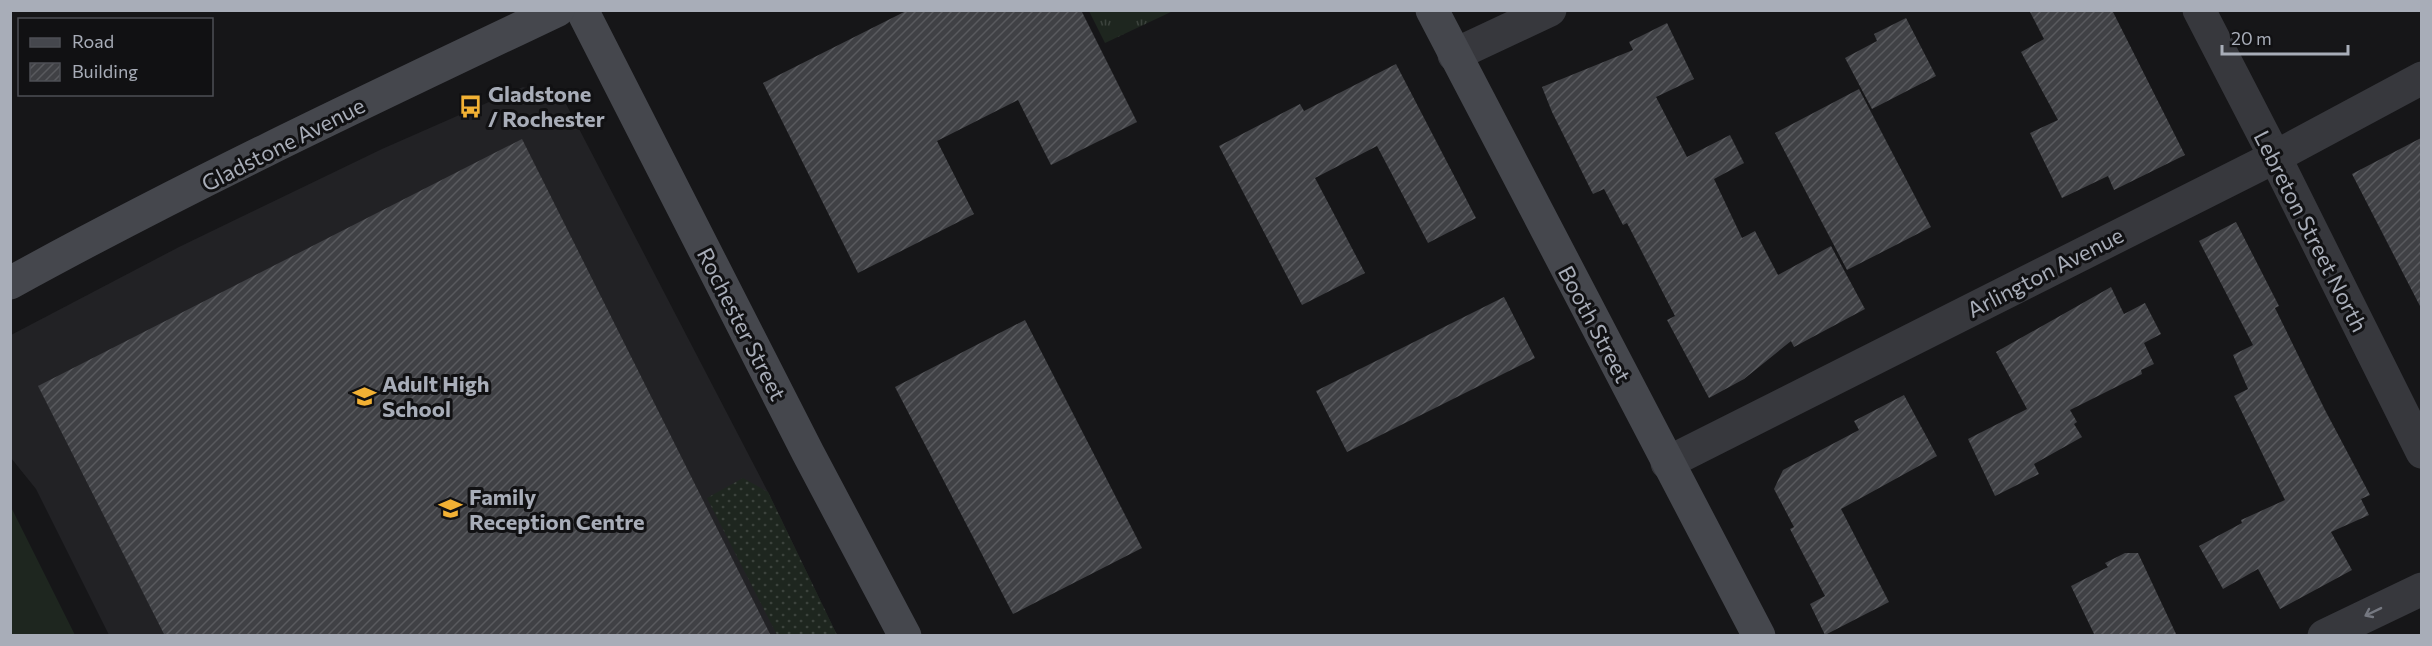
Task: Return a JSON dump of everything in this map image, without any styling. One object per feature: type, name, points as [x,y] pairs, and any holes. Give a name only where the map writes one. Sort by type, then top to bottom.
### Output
[{"type":"main road","name":"Gladstone Avenue","points":[[10,283],[279,146],[498,37],[558,10]]},
{"type":"main road","name":"Rochester Street","points":[[582,10],[808,453],[905,636]]},
{"type":"main road","name":"Booth Street","points":[[1432,10],[1759,636]]},
{"type":"street","points":[[1454,55],[1550,10]]},
{"type":"street","name":"Lebreton Street North","points":[[2199,10],[2275,157],[2421,452]]},
{"type":"street","name":"Arlington Avenue","points":[[1667,463],[2275,157],[2421,78]]},
{"type":"street","points":[[2324,636],[2421,589]]},
{"type":"shaded area","name":"Adult High School","points":[[523,87],[564,100],[768,492],[837,635],[109,635],[36,489],[11,458],[11,335],[179,247],[382,149]]},
{"type":"green space","points":[[1089,11],[1173,11],[1105,43]]},
{"type":"green space","points":[[743,478],[768,492],[837,635],[777,635],[707,498]]},
{"type":"green space","points":[[11,507],[75,635],[11,635]]},
{"type":"building","points":[[908,10],[1081,10],[1137,122],[1051,165],[1018,100],[937,141],[974,214],[858,273],[763,83]]},
{"type":"building","points":[[2029,10],[2112,10],[2185,155],[2114,190],[2108,176],[2062,198],[2030,133],[2058,120],[2021,52],[2044,39]]},
{"type":"building","points":[[1906,18],[1936,76],[1872,109],[1845,58],[1877,41],[1874,34]]},
{"type":"building","points":[[1667,23],[1694,79],[1656,97],[1687,157],[1730,135],[1744,163],[1714,179],[1742,238],[1755,231],[1778,275],[1831,246],[1865,309],[1794,347],[1791,341],[1744,379],[1709,398],[1667,320],[1675,316],[1627,223],[1623,225],[1604,189],[1593,194],[1542,87],[1633,50],[1629,42]]},
{"type":"building","points":[[1396,64],[1476,218],[1428,243],[1377,146],[1315,178],[1365,273],[1302,305],[1219,146],[1300,104],[1304,111]]},
{"type":"building","points":[[1859,89],[1931,227],[1847,270],[1775,133]]},
{"type":"building","points":[[2421,138],[2421,308],[2352,174]]},
{"type":"building","name":"Adult High School","points":[[522,139],[771,636],[165,636],[38,386]]},
{"type":"building","points":[[2236,222],[2279,306],[2275,308],[2325,410],[2370,495],[2361,499],[2369,515],[2331,532],[2352,570],[2280,609],[2258,569],[2223,589],[2199,546],[2242,523],[2241,520],[2285,500],[2234,396],[2248,389],[2233,355],[2253,345],[2199,241]]},
{"type":"building","points":[[2111,287],[2124,314],[2145,303],[2161,334],[2144,343],[2154,364],[2141,370],[2142,374],[2070,410],[2077,422],[2074,424],[2082,437],[2034,464],[2039,474],[1995,496],[1968,439],[2027,409],[1996,352]]},
{"type":"building","points":[[1504,297],[1535,358],[1347,452],[1316,391]]},
{"type":"building","points":[[1025,320],[1142,548],[1013,614],[895,387]]},
{"type":"building","points":[[1904,395],[1937,456],[1841,509],[1889,602],[1825,635],[1810,604],[1825,596],[1790,529],[1794,527],[1774,489],[1783,470],[1859,430],[1854,421]]},
{"type":"building","points":[[2125,553],[2138,553],[2177,636],[2095,636],[2071,586],[2108,567],[2105,563]]},
{"type":"place","name":"Gladstone / Rochester","points":[[470,106]]},
{"type":"place","name":"Adult High School","points":[[364,396]]},
{"type":"place","name":"Family Reception Centre","points":[[451,509]]}]
